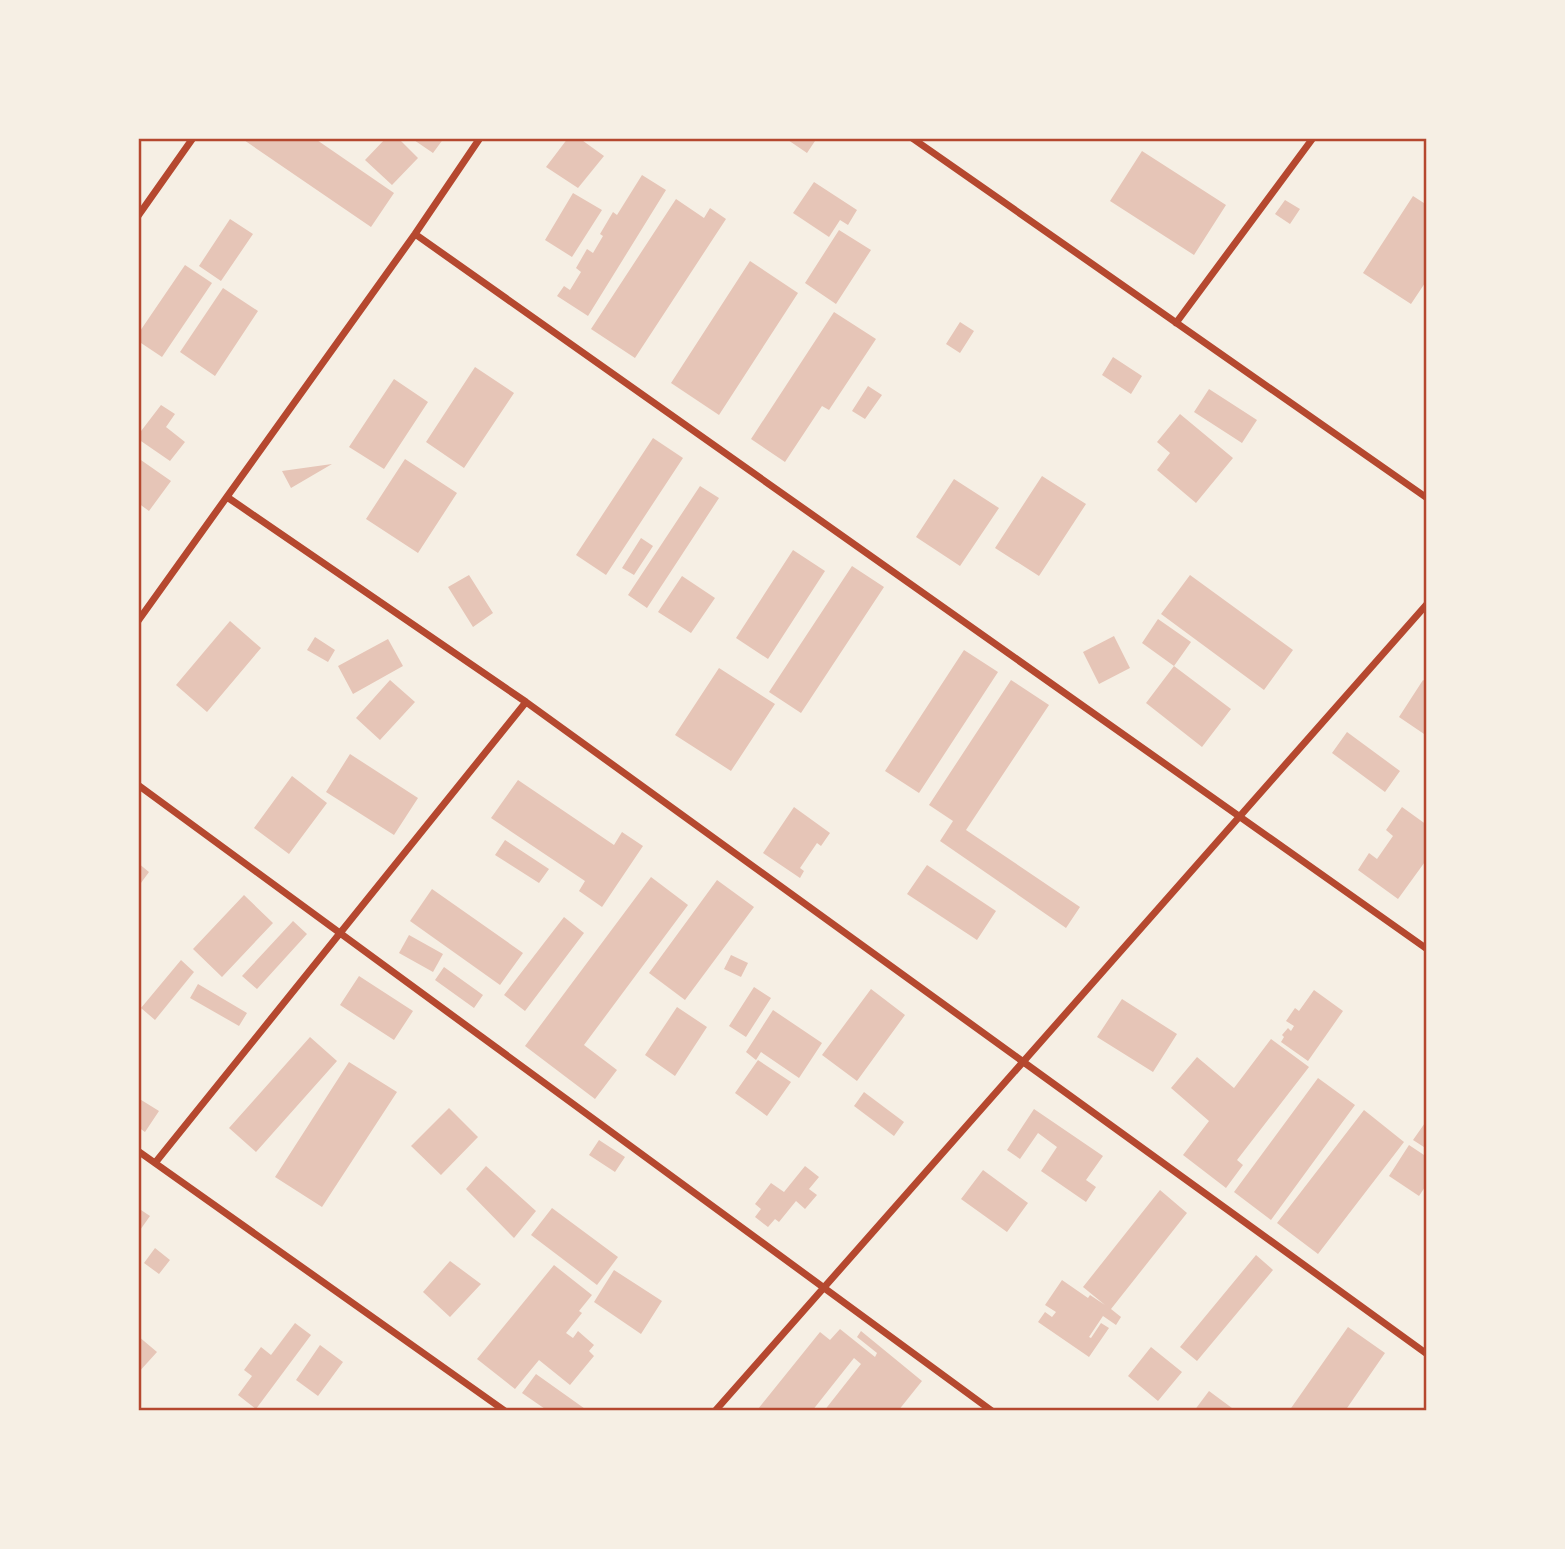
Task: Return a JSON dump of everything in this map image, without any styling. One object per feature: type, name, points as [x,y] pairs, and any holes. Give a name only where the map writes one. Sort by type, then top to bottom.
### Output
[{"type":"street","points":[[138,216],[193,138]]},
{"type":"street","points":[[138,621],[415,234],[480,138]]},
{"type":"street","points":[[1176,323],[1313,138]]},
{"type":"street","points":[[916,139],[1427,498]]},
{"type":"street","points":[[415,234],[1427,949]]},
{"type":"street","points":[[227,497],[526,702],[1427,1354]]},
{"type":"street","points":[[715,1411],[1427,604]]},
{"type":"street","points":[[155,1163],[526,702]]},
{"type":"street","points":[[138,785],[992,1411]]},
{"type":"street","points":[[138,1151],[505,1411]]},
{"type":"building","points":[[241,138],[314,138],[394,193],[371,227]]},
{"type":"building","points":[[386,138],[398,138],[418,158],[392,185],[365,160]]},
{"type":"building","points":[[411,138],[444,138],[433,153]]},
{"type":"building","points":[[568,138],[579,138],[604,156],[578,188],[546,167]]},
{"type":"building","points":[[817,138],[807,153],[788,140]]},
{"type":"building","points":[[1142,151],[1226,205],[1194,255],[1110,201]]},
{"type":"building","points":[[642,175],[666,190],[588,316],[557,296],[564,286],[570,290],[581,272],[576,268],[587,249],[593,253],[613,212],[617,215]]},
{"type":"building","points":[[814,182],[857,210],[848,225],[840,220],[829,237],[793,213]]},
{"type":"building","points":[[573,193],[602,210],[572,257],[545,240]]},
{"type":"building","points":[[1413,196],[1427,205],[1427,280],[1411,304],[1363,273]]},
{"type":"building","points":[[676,199],[704,218],[710,208],[726,219],[635,358],[591,329]]},
{"type":"building","points":[[1285,200],[1300,209],[1290,224],[1275,214]]},
{"type":"building","points":[[230,219],[253,234],[221,281],[199,266]]},
{"type":"building","points":[[839,230],[871,250],[836,304],[805,283]]},
{"type":"building","points":[[750,261],[798,293],[719,415],[671,383]]},
{"type":"building","points":[[185,265],[212,283],[162,357],[138,341],[138,334]]},
{"type":"building","points":[[223,288],[258,311],[215,376],[180,352]]},
{"type":"building","points":[[834,312],[876,339],[829,410],[822,406],[785,462],[751,439]]},
{"type":"building","points":[[960,322],[974,331],[960,353],[946,344]]},
{"type":"building","points":[[1113,357],[1142,376],[1131,394],[1102,375]]},
{"type":"building","points":[[475,367],[514,393],[464,468],[426,442]]},
{"type":"building","points":[[394,379],[428,402],[384,469],[349,447]]},
{"type":"building","points":[[868,386],[882,395],[865,419],[852,411]]},
{"type":"building","points":[[1209,389],[1257,420],[1242,443],[1194,412]]},
{"type":"building","points":[[161,405],[175,414],[166,427],[185,442],[170,461],[138,439],[138,435]]},
{"type":"building","points":[[1180,414],[1233,458],[1196,503],[1157,470],[1170,453],[1157,442]]},
{"type":"building","points":[[653,438],[683,458],[606,575],[576,555]]},
{"type":"building","points":[[138,458],[171,481],[149,511],[138,503]]},
{"type":"building","points":[[405,459],[457,493],[418,553],[366,519]]},
{"type":"building","points":[[332,464],[291,488],[282,471]]},
{"type":"building","points":[[1042,476],[1086,504],[1039,576],[995,548]]},
{"type":"building","points":[[954,479],[999,508],[960,566],[916,537]]},
{"type":"building","points":[[700,486],[719,498],[647,608],[628,595]]},
{"type":"building","points":[[641,538],[653,546],[634,575],[622,568]]},
{"type":"building","points":[[793,550],[825,571],[768,659],[736,638]]},
{"type":"building","points":[[852,566],[884,587],[801,713],[769,692]]},
{"type":"building","points":[[469,575],[493,613],[473,627],[448,587]]},
{"type":"building","points":[[1190,575],[1293,650],[1264,690],[1161,614]]},
{"type":"building","points":[[682,576],[715,598],[691,633],[658,612]]},
{"type":"building","points":[[1158,619],[1191,642],[1174,666],[1142,643]]},
{"type":"building","points":[[230,621],[261,648],[207,712],[176,685]]},
{"type":"building","points":[[1114,636],[1130,668],[1099,684],[1083,652]]},
{"type":"building","points":[[315,637],[335,650],[328,662],[307,650]]},
{"type":"building","points":[[388,639],[403,666],[353,694],[338,666]]},
{"type":"building","points":[[964,650],[998,672],[919,793],[885,771]]},
{"type":"building","points":[[1174,666],[1231,709],[1202,747],[1146,703]]},
{"type":"building","points":[[719,668],[775,704],[731,771],[675,735]]},
{"type":"building","points":[[390,680],[415,702],[380,740],[356,718]]},
{"type":"building","points":[[1011,680],[1049,705],[966,830],[1080,907],[1066,928],[940,841],[953,821],[929,805]]},
{"type":"building","points":[[1423,680],[1427,682],[1427,736],[1399,717]]},
{"type":"building","points":[[1347,732],[1400,771],[1385,792],[1332,753]]},
{"type":"building","points":[[350,754],[418,798],[394,835],[326,792]]},
{"type":"building","points":[[292,776],[327,803],[289,854],[254,828]]},
{"type":"building","points":[[518,780],[614,845],[622,832],[643,846],[602,907],[579,891],[585,881],[491,818]]},
{"type":"building","points":[[794,807],[830,833],[821,846],[817,843],[800,868],[804,871],[800,878],[763,853]]},
{"type":"building","points":[[1402,807],[1427,825],[1427,859],[1398,899],[1358,870],[1369,853],[1377,859],[1393,836],[1386,830]]},
{"type":"building","points":[[505,840],[549,869],[539,883],[495,855]]},
{"type":"building","points":[[138,863],[149,872],[138,887]]},
{"type":"building","points":[[927,865],[996,911],[977,940],[907,894]]},
{"type":"building","points":[[651,877],[688,905],[584,1045],[617,1070],[595,1099],[525,1046]]},
{"type":"building","points":[[717,880],[754,907],[685,1000],[649,973]]},
{"type":"building","points":[[432,889],[523,953],[500,985],[410,921]]},
{"type":"building","points":[[244,895],[273,923],[222,977],[193,949]]},
{"type":"building","points":[[564,917],[584,933],[525,1011],[504,995]]},
{"type":"building","points":[[293,921],[307,934],[257,989],[242,976]]},
{"type":"building","points":[[409,935],[443,954],[433,972],[399,953]]},
{"type":"building","points":[[731,955],[748,963],[741,977],[724,969]]},
{"type":"building","points":[[181,960],[194,972],[155,1020],[141,1008]]},
{"type":"building","points":[[444,967],[483,995],[474,1008],[435,980]]},
{"type":"building","points":[[359,976],[413,1011],[394,1040],[340,1005]]},
{"type":"building","points":[[198,984],[247,1013],[239,1026],[190,998]]},
{"type":"building","points":[[754,987],[771,998],[746,1037],[729,1026]]},
{"type":"building","points":[[871,989],[905,1015],[857,1081],[822,1055]]},
{"type":"building","points":[[1314,990],[1343,1011],[1308,1061],[1281,1042],[1284,1037],[1282,1035],[1288,1028],[1291,1031],[1294,1026],[1286,1021],[1295,1008],[1299,1011]]},
{"type":"building","points":[[1122,999],[1177,1034],[1153,1072],[1097,1037]]},
{"type":"building","points":[[677,1007],[707,1027],[675,1076],[645,1055]]},
{"type":"building","points":[[773,1010],[822,1043],[799,1078],[761,1052],[756,1060],[746,1052]]},
{"type":"building","points":[[310,1037],[337,1061],[256,1152],[229,1128]]},
{"type":"building","points":[[1271,1039],[1309,1067],[1237,1160],[1243,1165],[1226,1188],[1183,1155],[1209,1121],[1171,1088],[1197,1057],[1234,1088]]},
{"type":"building","points":[[758,1060],[791,1082],[767,1116],[735,1093]]},
{"type":"building","points":[[349,1062],[397,1092],[322,1207],[275,1177]]},
{"type":"building","points":[[1318,1078],[1355,1105],[1271,1220],[1234,1192]]},
{"type":"building","points":[[864,1092],[904,1122],[894,1136],[854,1106]]},
{"type":"building","points":[[138,1098],[159,1111],[145,1132],[138,1127]]},
{"type":"building","points":[[449,1108],[478,1137],[441,1175],[411,1146]]},
{"type":"building","points":[[1034,1109],[1103,1156],[1086,1180],[1096,1187],[1086,1202],[1041,1171],[1057,1147],[1038,1133],[1020,1159],[1007,1150]]},
{"type":"building","points":[[1364,1110],[1404,1142],[1318,1254],[1277,1223]]},
{"type":"building","points":[[1427,1120],[1427,1149],[1413,1140]]},
{"type":"building","points":[[599,1140],[625,1157],[615,1172],[589,1155]]},
{"type":"building","points":[[1409,1145],[1427,1157],[1427,1184],[1419,1196],[1389,1176]]},
{"type":"building","points":[[486,1166],[536,1211],[514,1238],[466,1189]]},
{"type":"building","points":[[805,1166],[819,1177],[809,1189],[817,1195],[805,1209],[796,1201],[779,1222],[775,1219],[768,1227],[755,1217],[761,1209],[755,1204],[771,1183],[784,1192]]},
{"type":"building","points":[[983,1170],[1028,1203],[1007,1232],[961,1199]]},
{"type":"building","points":[[1160,1190],[1187,1213],[1111,1309],[1121,1317],[1116,1325],[1103,1316],[1089,1337],[1091,1338],[1101,1323],[1109,1328],[1089,1357],[1038,1322],[1045,1312],[1052,1317],[1056,1312],[1045,1305],[1062,1280],[1088,1298],[1090,1295],[1105,1305],[1083,1287]]},
{"type":"building","points":[[138,1208],[150,1216],[138,1233]]},
{"type":"building","points":[[552,1208],[618,1257],[597,1285],[531,1235]]},
{"type":"building","points":[[155,1248],[170,1260],[159,1274],[144,1263]]},
{"type":"building","points":[[1256,1255],[1273,1270],[1197,1361],[1180,1347]]},
{"type":"building","points":[[450,1261],[481,1284],[450,1317],[423,1292]]},
{"type":"building","points":[[554,1265],[592,1295],[566,1333],[573,1338],[578,1331],[594,1345],[589,1351],[594,1356],[570,1385],[539,1360],[515,1389],[477,1359]]},
{"type":"building","points":[[614,1270],[662,1301],[641,1334],[594,1302]]},
{"type":"building","points":[[295,1323],[311,1335],[256,1409],[238,1395],[252,1376],[244,1370],[261,1347],[271,1355]]},
{"type":"building","points":[[1348,1327],[1385,1353],[1345,1411],[1289,1411]]},
{"type":"building","points":[[840,1329],[875,1357],[877,1353],[857,1337],[861,1331],[922,1381],[898,1411],[824,1411],[861,1364],[854,1358],[812,1411],[758,1409],[820,1332],[830,1340]]},
{"type":"building","points":[[138,1336],[157,1352],[138,1373]]},
{"type":"building","points":[[320,1345],[343,1362],[318,1396],[296,1380]]},
{"type":"building","points":[[1151,1347],[1182,1372],[1158,1401],[1128,1376]]},
{"type":"building","points":[[536,1374],[588,1411],[548,1411],[522,1393]]},
{"type":"building","points":[[1209,1391],[1236,1411],[1194,1411]]}]
